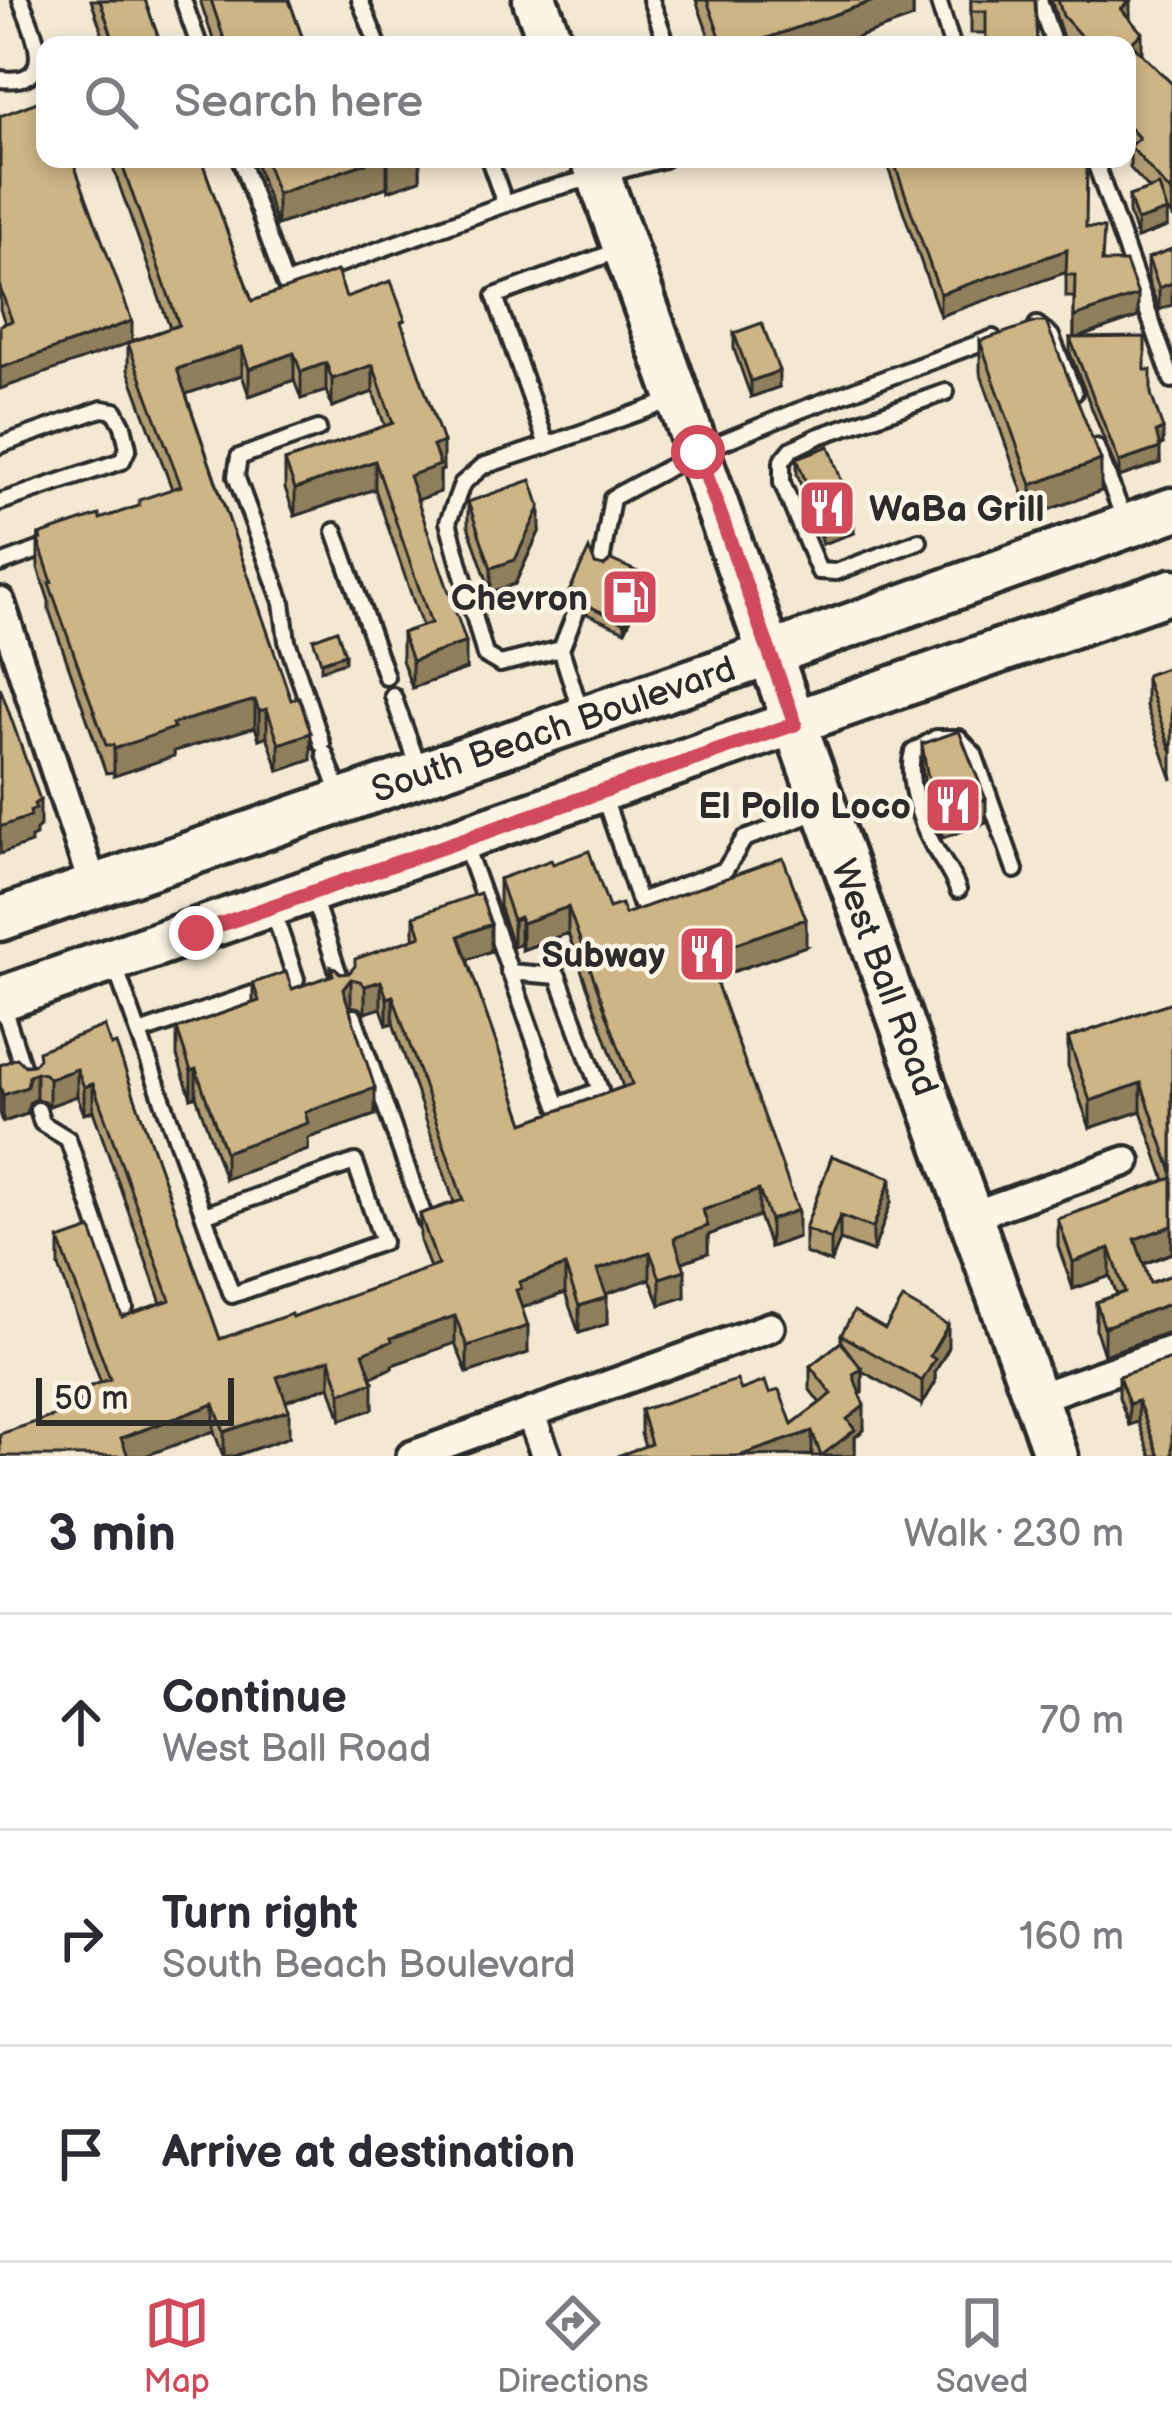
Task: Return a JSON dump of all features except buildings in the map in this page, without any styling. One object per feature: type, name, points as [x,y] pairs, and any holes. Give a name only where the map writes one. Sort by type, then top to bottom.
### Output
[{"type":"main road","name":"West Ball Road","points":[[596,168],[1056,1456]]},
{"type":"main road","name":"South Beach Boulevard","points":[[0,919],[1172,510]]},
{"type":"main road","name":"South Beach Boulevard","points":[[0,999],[1172,591]]},
{"type":"street","points":[[0,602],[93,884]]},
{"type":"street","points":[[971,1216],[1126,1161]]},
{"type":"street","points":[[411,1456],[770,1327]]},
{"type":"street","points":[[1036,1398],[1172,1350]]},
{"type":"street","points":[[530,1413],[546,1456]]},
{"type":"lane","points":[[21,0],[36,39]]},
{"type":"lane","points":[[183,0],[197,36]]},
{"type":"lane","points":[[360,0],[374,36]]},
{"type":"lane","points":[[651,0],[665,36]]},
{"type":"lane","points":[[938,0],[949,36]]},
{"type":"lane","points":[[1039,0],[1051,36]]},
{"type":"lane","points":[[0,79],[30,74],[36,68]]},
{"type":"lane","points":[[243,168],[285,284],[596,168]]},
{"type":"lane","points":[[492,168],[505,204]]},
{"type":"lane","points":[[1097,168],[1172,380]]},
{"type":"lane","points":[[547,445],[495,296],[625,248]]},
{"type":"lane","points":[[1028,325],[1052,336],[1077,399]]},
{"type":"lane","points":[[601,563],[612,498],[698,452],[1009,332]]},
{"type":"lane","points":[[919,541],[836,572],[819,571],[782,484],[782,461],[791,449],[819,436],[946,392]]},
{"type":"lane","points":[[561,649],[500,664],[485,655],[448,522],[462,484],[484,466],[679,398]]},
{"type":"lane","points":[[0,445],[102,409],[115,411],[128,448],[122,461],[0,502]]},
{"type":"lane","points":[[318,429],[238,457],[236,476],[282,602],[287,641],[342,800]]},
{"type":"lane","points":[[1094,442],[1127,526]]},
{"type":"lane","points":[[335,531],[386,677]]},
{"type":"lane","points":[[0,564],[60,542]]},
{"type":"lane","points":[[577,609],[561,649],[582,718]]},
{"type":"lane","points":[[393,696],[421,772]]},
{"type":"lane","points":[[958,890],[932,843],[909,776],[914,752],[936,738],[959,738],[974,754],[1016,870]]},
{"type":"lane","points":[[602,792],[639,901],[725,870],[744,839],[826,809]]},
{"type":"lane","points":[[463,840],[509,971],[558,1106],[600,1090],[558,976],[509,971]]},
{"type":"lane","points":[[292,899],[344,990]]},
{"type":"lane","points":[[139,1033],[296,979],[292,899]]},
{"type":"lane","points":[[113,961],[232,1295],[383,1242],[355,1162],[204,1215]]},
{"type":"lane","points":[[0,999],[28,1082]]},
{"type":"lane","points":[[353,1017],[426,1222]]},
{"type":"lane","points":[[38,1110],[42,1123],[68,1139],[125,1308]]},
{"type":"place","name":"WaBa Grill","points":[[827,508]]},
{"type":"place","name":"Chevron","points":[[630,597]]},
{"type":"place","name":"El Pollo Loco","points":[[953,805]]},
{"type":"place","name":"Subway","points":[[707,954]]},
{"type":"route","points":[[196,933],[795,724],[698,452]]}]
